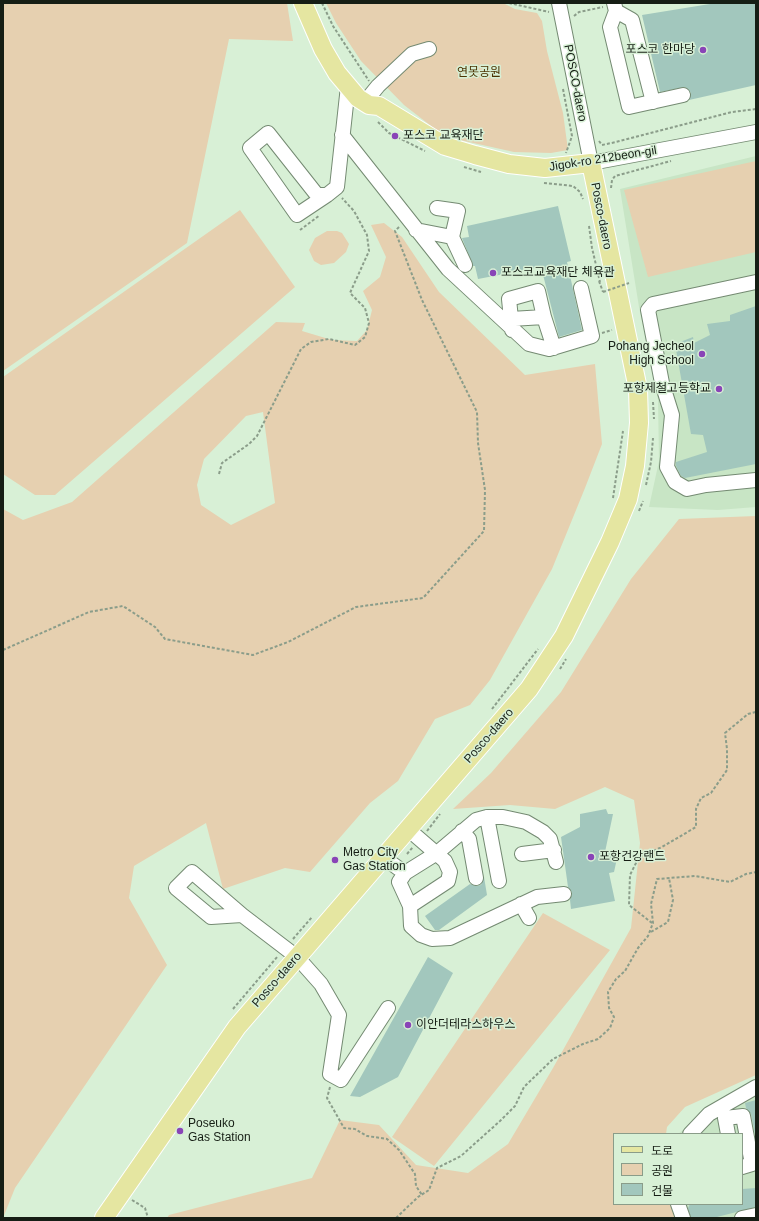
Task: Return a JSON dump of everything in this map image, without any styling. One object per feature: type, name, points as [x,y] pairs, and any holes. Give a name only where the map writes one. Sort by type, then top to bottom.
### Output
[{"type":"main road","name":"Jigok-ro 212beon-gil","points":[[303,3],[323,49],[336,73],[358,98],[365,102],[379,106],[444,146],[475,155],[509,164],[537,168],[590,163]]},
{"type":"main road","name":"Posco-daero","points":[[104,1218],[236,1026],[291,953],[384,858],[412,837],[542,671],[564,636],[607,549],[628,499],[637,450],[639,423],[638,389],[590,163]]},
{"type":"street","name":"POSCO-daero","points":[[559,3],[590,163]]},
{"type":"street","points":[[653,102],[632,20],[613,7],[610,27],[629,107],[653,102],[683,95]]},
{"type":"street","points":[[610,27],[632,20]]},
{"type":"street","points":[[365,102],[376,88],[412,54],[429,49]]},
{"type":"street","points":[[331,193],[317,195],[268,133],[250,148],[297,215],[331,193],[338,183],[348,86]]},
{"type":"street","name":"Jigok-ro 212beon-gil","points":[[590,163],[756,132]]},
{"type":"street","points":[[342,135],[448,269],[511,324],[529,344],[549,349],[592,336],[581,288]]},
{"type":"street","points":[[436,208],[458,211],[452,237],[465,265]]},
{"type":"street","points":[[416,230],[452,237]]},
{"type":"street","points":[[756,282],[653,304],[648,310],[665,394],[672,415],[667,467],[675,482],[687,490],[706,485],[756,481]]},
{"type":"street","points":[[511,324],[509,299],[538,291],[544,317],[554,348]]},
{"type":"street","points":[[511,324],[544,317]]},
{"type":"street","points":[[487,817],[499,881]]},
{"type":"street","points":[[522,854],[555,856],[550,839],[543,832],[526,822],[503,817],[487,817],[476,820],[437,853],[406,873],[399,882],[410,906],[411,926],[421,935],[432,939],[450,938],[537,897],[564,894]]},
{"type":"street","points":[[462,831],[469,839],[476,878]]},
{"type":"street","points":[[410,906],[448,881],[450,872],[445,861],[437,853],[412,837]]},
{"type":"street","points":[[384,858],[406,873]]},
{"type":"street","points":[[521,904],[529,918]]},
{"type":"street","points":[[242,915],[291,953],[321,984],[339,1015],[330,1074],[341,1080],[388,1008]]},
{"type":"street","points":[[691,1133],[709,1114],[755,1088]]},
{"type":"street","points":[[728,1133],[725,1118],[743,1116],[752,1164],[743,1167]]},
{"type":"street","points":[[678,1205],[683,1218]]},
{"type":"street","points":[[742,1218],[756,1215]]},
{"type":"path","points":[[322,3],[333,26],[370,82],[376,88]]},
{"type":"path","points":[[509,3],[551,12],[552,18]]},
{"type":"path","points":[[579,12],[613,7]]},
{"type":"path","points":[[559,154],[566,154],[572,136],[563,86]]},
{"type":"path","points":[[596,137],[602,145],[725,114],[756,109]]},
{"type":"path","points":[[611,191],[612,180],[615,176],[670,162],[674,159]]},
{"type":"path","points":[[219,474],[222,463],[249,444],[257,436],[302,349],[311,342],[329,339],[355,345],[365,337],[369,323],[365,308],[350,294],[369,251],[367,235],[354,211],[331,193]]},
{"type":"path","points":[[3,650],[89,612],[123,606],[155,627],[165,639],[253,655],[288,642],[356,607],[422,598],[484,531],[485,490],[478,443],[478,412],[422,300],[394,231],[403,223],[416,230]]},
{"type":"path","points":[[599,282],[604,297]]},
{"type":"path","points":[[603,292],[627,283],[628,291]]},
{"type":"path","points":[[612,502],[617,480],[623,431]]},
{"type":"path","points":[[490,712],[541,644]]},
{"type":"path","points":[[653,923],[629,905],[630,875],[639,857],[662,847],[696,827],[696,809],[701,798],[711,793],[727,770],[725,733],[748,714],[756,712]]},
{"type":"path","points":[[407,854],[412,837]]},
{"type":"path","points":[[396,1218],[429,1190],[437,1168],[461,1156],[515,1106],[524,1088],[553,1059],[583,1044],[598,1039],[610,1028],[614,1017],[609,1008],[608,992],[616,979],[625,971],[650,932],[653,923],[651,904],[658,879],[695,876],[730,882],[746,874],[756,872]]},
{"type":"path","points":[[650,932],[668,922],[673,900],[669,878]]},
{"type":"path","points":[[233,1010],[291,953],[317,912]]},
{"type":"path","points":[[327,1098],[344,1128],[355,1129],[367,1136],[387,1139],[399,1150],[415,1174],[416,1186],[422,1195]]},
{"type":"path","points":[[137,1194],[132,1200],[145,1208],[148,1218]]},
{"type":"shaded area","name":"Pohang Jecheol High School","points":[[756,156],[756,507],[718,510],[649,507],[659,461],[658,400],[639,307],[620,189]]},
{"type":"shaded area","points":[[756,1084],[756,1218],[678,1218],[671,1205],[743,1205],[743,1133],[679,1133],[707,1112]]},
{"type":"green space","points":[[3,3],[287,3],[293,41],[229,39],[187,243],[3,371]]},
{"type":"green space","name":"연못공원","points":[[326,3],[503,3],[515,9],[537,13],[542,21],[547,51],[563,113],[568,150],[551,153],[514,152],[451,138],[435,129],[404,105],[361,61],[336,23]]},
{"type":"green space","points":[[756,161],[756,252],[648,277],[624,190]]},
{"type":"green space","points":[[240,210],[295,287],[55,495],[35,495],[3,474],[3,377]]},
{"type":"green space","points":[[384,223],[402,237],[439,292],[525,375],[595,364],[602,444],[552,569],[490,680],[470,705],[435,719],[398,781],[370,803],[310,872],[285,868],[223,889],[206,823],[134,866],[129,898],[167,965],[15,1188],[3,1218],[3,509],[23,520],[72,502],[276,322],[305,323],[302,331],[332,340],[357,341],[367,330],[372,310],[363,291],[380,277],[386,257],[371,225]],"holes":[[[263,412],[275,503],[231,525],[201,505],[197,485],[204,459],[246,416]]]},
{"type":"green space","points":[[327,231],[337,231],[342,233],[349,244],[346,252],[334,263],[321,265],[314,261],[309,250],[315,238]]},
{"type":"green space","points":[[756,516],[756,1075],[685,1107],[667,1127],[666,1133],[613,1133],[613,1205],[671,1205],[678,1218],[167,1218],[169,1215],[312,1178],[340,1120],[379,1125],[416,1165],[468,1173],[508,1144],[553,1068],[631,928],[640,843],[634,800],[605,787],[555,809],[510,805],[453,809],[491,773],[561,692],[631,579],[679,519]]},
{"type":"green space","points":[[543,913],[610,950],[434,1166],[392,1137]]},
{"type":"building","name":"포스코 한마당","points":[[716,3],[756,3],[756,85],[689,100],[691,93],[685,87],[660,92],[642,15]]},
{"type":"building","name":"포스코교육재단 체육관","points":[[558,206],[571,261],[567,262],[582,330],[559,337],[541,267],[478,279],[475,266],[473,266],[462,238],[469,237],[467,226]]},
{"type":"building","name":"포항제철고등학교","points":[[756,306],[756,464],[685,478],[681,476],[676,466],[676,462],[707,452],[703,435],[691,434],[675,344],[693,337],[694,343],[710,335],[707,324],[730,321],[730,315]]},
{"type":"building","name":"포항건강랜드","points":[[606,809],[608,814],[613,814],[605,852],[618,854],[614,872],[609,873],[615,901],[571,909],[570,900],[572,893],[568,887],[561,837],[580,827],[580,814]]},
{"type":"building","points":[[484,877],[487,895],[439,930],[435,930],[425,916],[470,884],[477,886],[481,885]]},
{"type":"building","name":"이안더테라스하우스","points":[[428,957],[453,973],[398,1077],[360,1097],[350,1096]]},
{"type":"building","points":[[756,1100],[756,1139],[751,1114],[746,1108],[745,1103]]},
{"type":"building","points":[[756,1188],[756,1207],[713,1218],[691,1218],[688,1208],[690,1205],[743,1205],[743,1189]]},
{"type":"place","name":"포스코 한마당","points":[[703,50]]},
{"type":"place","name":"포스코 교육재단","points":[[395,136]]},
{"type":"place","name":"포스코교육재단 체육관","points":[[493,273]]},
{"type":"place","name":"Pohang Jecheol High School","points":[[702,354]]},
{"type":"place","name":"포항제철고등학교","points":[[719,389]]},
{"type":"place","name":"포항건강랜드","points":[[591,857]]},
{"type":"place","name":"Metro City Gas Station","points":[[335,860]]},
{"type":"place","name":"이안더테라스하우스","points":[[408,1025]]},
{"type":"place","name":"Poseuko Gas Station","points":[[180,1131]]}]
